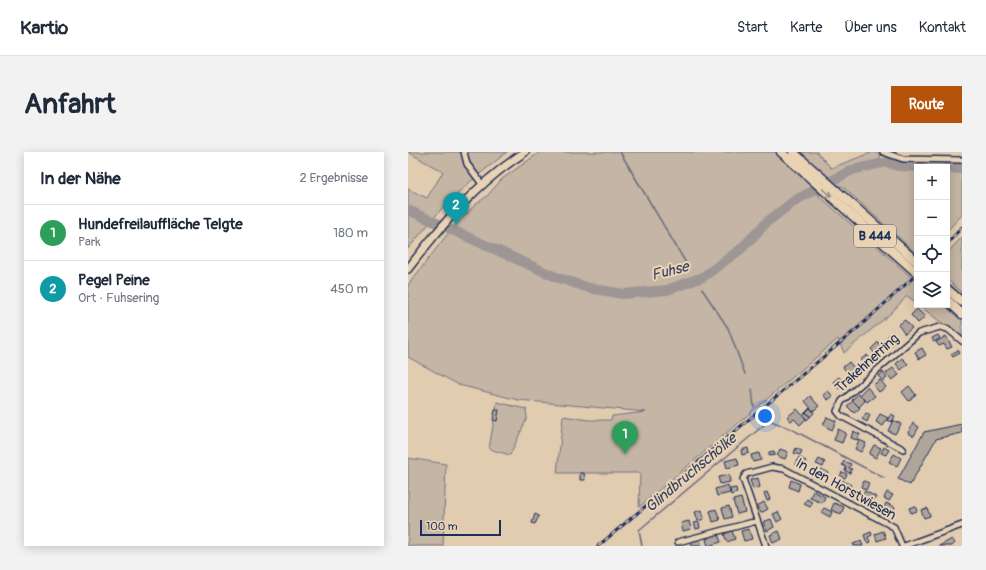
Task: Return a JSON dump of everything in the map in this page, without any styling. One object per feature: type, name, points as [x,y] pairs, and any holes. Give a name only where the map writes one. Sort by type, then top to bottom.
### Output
[{"type":"highway","name":"B 444","points":[[781,152],[812,174],[911,261],[916,272]]},
{"type":"highway","name":"B 444","points":[[793,152],[812,174]]},
{"type":"highway","points":[[950,292],[962,302]]},
{"type":"highway","points":[[950,303],[962,314]]},
{"type":"main road","points":[[408,269],[448,219],[482,184],[525,152]]},
{"type":"street","points":[[464,152],[467,164],[482,184]]},
{"type":"street","points":[[883,152],[903,158],[962,160]]},
{"type":"street","name":"Trakehnerring","points":[[903,449],[841,416],[837,410],[842,402],[919,333],[940,327],[948,329],[962,341]]},
{"type":"street","name":"In den Horstwiesen","points":[[766,546],[743,479],[746,474],[778,467],[784,468],[894,527],[903,546]]},
{"type":"street","points":[[678,542],[757,521]]},
{"type":"street","points":[[903,546],[962,525]]},
{"type":"shaded area","points":[[408,152],[507,152],[471,181],[443,207],[408,249],[408,189],[427,198],[443,172]]},
{"type":"shaded area","points":[[540,152],[817,152],[831,168],[873,152],[880,154],[881,163],[902,160],[962,162],[962,215],[950,228],[950,164],[914,164],[914,251],[842,186],[818,195],[914,279],[914,301],[907,296],[891,313],[844,353],[838,339],[639,507],[640,473],[557,473],[563,416],[589,420],[611,420],[612,416],[646,412],[518,400],[459,385],[408,357],[408,285],[446,236],[475,205],[487,196],[502,179]]},
{"type":"shaded area","points":[[962,237],[962,293],[950,282],[950,250]]},
{"type":"shaded area","points":[[923,308],[948,308],[962,320],[962,339]]},
{"type":"shaded area","points":[[497,402],[526,409],[527,418],[510,455],[489,449]]},
{"type":"shaded area","points":[[408,458],[446,464],[443,546],[408,546]]},
{"type":"building","points":[[917,309],[925,317],[918,323],[911,315]]},
{"type":"building","points":[[905,320],[912,328],[905,334],[898,325]]},
{"type":"building","points":[[892,332],[899,339],[892,345],[886,338]]},
{"type":"building","points":[[938,335],[940,338],[934,342],[932,338]]},
{"type":"building","points":[[946,336],[952,347],[947,349],[944,344],[939,346],[936,342]]},
{"type":"building","points":[[878,342],[885,350],[877,356],[871,349]]},
{"type":"building","points":[[922,348],[926,355],[919,359],[915,352]]},
{"type":"building","points":[[958,350],[960,353],[953,357],[951,354]]},
{"type":"building","points":[[867,355],[872,361],[866,366],[860,360]]},
{"type":"building","points":[[902,358],[908,364],[901,370],[896,364]]},
{"type":"building","points":[[849,362],[858,373],[852,379],[843,367]]},
{"type":"building","points":[[893,368],[899,375],[892,380],[886,373]]},
{"type":"building","points":[[883,372],[887,378],[883,381],[878,376]]},
{"type":"building","points":[[839,377],[845,384],[839,389],[833,382]]},
{"type":"building","points":[[880,380],[886,387],[879,392],[873,385]]},
{"type":"building","points":[[909,386],[916,395],[909,401],[902,392]]},
{"type":"building","points":[[867,387],[875,396],[867,402],[860,394]]},
{"type":"building","points":[[828,391],[833,396],[828,400],[823,395]]},
{"type":"building","points":[[858,394],[865,401],[859,407],[852,400]]},
{"type":"building","points":[[810,396],[819,406],[813,411],[805,401]]},
{"type":"building","points":[[853,401],[860,408],[854,413],[847,406]]},
{"type":"building","points":[[810,408],[814,413],[810,417],[806,412]]},
{"type":"building","points":[[797,409],[806,419],[800,425],[794,419],[791,421],[787,417]]},
{"type":"building","points":[[495,410],[499,410],[497,421],[493,420]]},
{"type":"building","points":[[806,412],[810,417],[807,420],[803,415]]},
{"type":"building","points":[[866,413],[870,415],[867,422],[862,419]]},
{"type":"building","points":[[880,414],[888,418],[883,426],[876,422]]},
{"type":"building","points":[[891,414],[895,416],[892,422],[887,420]]},
{"type":"building","points":[[827,417],[836,421],[832,430],[823,425]]},
{"type":"building","points":[[893,420],[901,424],[895,434],[888,431]]},
{"type":"building","points":[[913,423],[919,427],[914,436],[908,433]]},
{"type":"building","points":[[962,424],[962,433],[936,439],[910,485],[898,479],[924,432]]},
{"type":"building","points":[[838,429],[846,433],[842,443],[834,440]]},
{"type":"building","points":[[853,431],[860,434],[857,440],[851,438]]},
{"type":"building","points":[[859,440],[866,443],[861,452],[855,449]]},
{"type":"building","points":[[874,445],[881,448],[876,458],[869,454]]},
{"type":"building","points":[[884,447],[889,450],[886,455],[881,453]]},
{"type":"building","points":[[748,448],[749,453],[742,455],[741,450]]},
{"type":"building","points":[[796,448],[802,451],[800,455],[794,453]]},
{"type":"building","points":[[780,449],[788,452],[785,459],[777,456]]},
{"type":"building","points":[[774,451],[775,455],[769,456],[769,452]]},
{"type":"building","points":[[759,453],[761,460],[753,462],[751,455]]},
{"type":"building","points":[[894,454],[901,458],[897,466],[889,462]]},
{"type":"building","points":[[799,457],[806,461],[803,468],[795,464]]},
{"type":"building","points":[[737,458],[739,465],[727,468],[725,461]]},
{"type":"building","points":[[819,459],[825,462],[823,467],[816,464]]},
{"type":"building","points":[[844,461],[851,464],[849,468],[852,469],[850,473],[845,471],[846,467],[842,465]]},
{"type":"building","points":[[821,469],[828,472],[825,479],[818,475]]},
{"type":"building","points":[[842,472],[847,474],[845,478],[840,476]]},
{"type":"building","points":[[580,473],[584,473],[585,480],[580,480]]},
{"type":"building","points":[[729,475],[730,482],[720,484],[718,477]]},
{"type":"building","points":[[758,478],[760,487],[753,489],[750,480]]},
{"type":"building","points":[[791,480],[800,484],[798,491],[789,487]]},
{"type":"building","points":[[842,480],[851,485],[848,491],[839,486]]},
{"type":"building","points":[[864,481],[869,483],[866,490],[861,487]]},
{"type":"building","points":[[728,485],[730,493],[717,496],[715,489]]},
{"type":"building","points":[[736,488],[737,493],[731,495],[730,489]]},
{"type":"building","points":[[813,491],[825,497],[822,503],[810,498]]},
{"type":"building","points":[[865,491],[876,497],[873,502],[861,497]]},
{"type":"building","points":[[767,492],[770,499],[767,501],[764,493]]},
{"type":"building","points":[[887,492],[893,495],[889,501],[884,498]]},
{"type":"building","points":[[741,498],[745,512],[737,514],[733,500]]},
{"type":"building","points":[[807,499],[813,503],[810,507],[804,504]]},
{"type":"building","points":[[764,502],[768,509],[761,513],[757,506]]},
{"type":"building","points":[[834,503],[844,507],[841,514],[831,510]]},
{"type":"building","points":[[886,503],[895,507],[892,514],[883,510]]},
{"type":"building","points":[[729,506],[732,517],[725,519],[722,508]]},
{"type":"building","points":[[915,506],[917,511],[911,513],[909,508]]},
{"type":"building","points":[[824,508],[832,512],[830,517],[821,512]]},
{"type":"building","points":[[927,508],[930,516],[924,518],[921,510]]},
{"type":"building","points":[[716,509],[720,520],[713,522],[710,511]]},
{"type":"building","points":[[702,510],[704,519],[698,521],[695,512]]},
{"type":"building","points":[[778,512],[782,519],[777,522],[773,514]]},
{"type":"building","points":[[535,514],[539,516],[535,524],[532,523]]},
{"type":"building","points":[[771,519],[774,527],[767,531],[763,522]]},
{"type":"building","points":[[689,521],[691,529],[683,531],[681,523]]},
{"type":"building","points":[[699,522],[700,528],[696,529],[694,523]]},
{"type":"building","points":[[749,529],[752,539],[744,541],[741,531]]},
{"type":"building","points":[[732,531],[735,539],[727,542],[724,534]]},
{"type":"building","points":[[779,531],[782,539],[773,543],[770,535]]},
{"type":"building","points":[[883,531],[886,538],[877,541],[875,534]]},
{"type":"building","points":[[871,532],[872,535],[868,537],[870,542],[867,543],[864,535]]},
{"type":"building","points":[[718,534],[721,542],[708,546],[706,539]]},
{"type":"building","points":[[700,539],[702,546],[692,546],[691,542]]},
{"type":"building","points":[[952,539],[955,543],[952,546],[939,546]]},
{"type":"building","points":[[861,541],[863,546],[854,546],[853,544]]},
{"type":"waterway","name":"Glindbruchschölke","points":[[620,152],[686,263]]},
{"type":"waterway","name":"Fuhse","points":[[408,210],[556,277],[589,288],[623,294],[667,290],[703,277],[741,249],[767,222],[794,201],[852,170],[887,162],[897,166],[914,167]]},
{"type":"waterway","name":"Fuhse","points":[[950,168],[962,169]]},
{"type":"waterway","name":"Glindbruchschölke","points":[[702,289],[728,328],[745,374]]},
{"type":"waterway","name":"Glindbruchschölke","points":[[752,389],[754,407]]},
{"type":"waterway","points":[[765,421],[769,420],[795,431],[884,478]]},
{"type":"waterway","name":"Glindbruchschölke","points":[[642,546],[639,530],[764,425],[765,421]]},
{"type":"railway","points":[[950,241],[962,227]]},
{"type":"railway","points":[[598,546],[859,327],[914,277]]},
{"type":"place","name":"Pegel Peine","points":[[456,225]]},
{"type":"place","name":"Hundefreilauffläche Telgte","points":[[625,454]]}]
